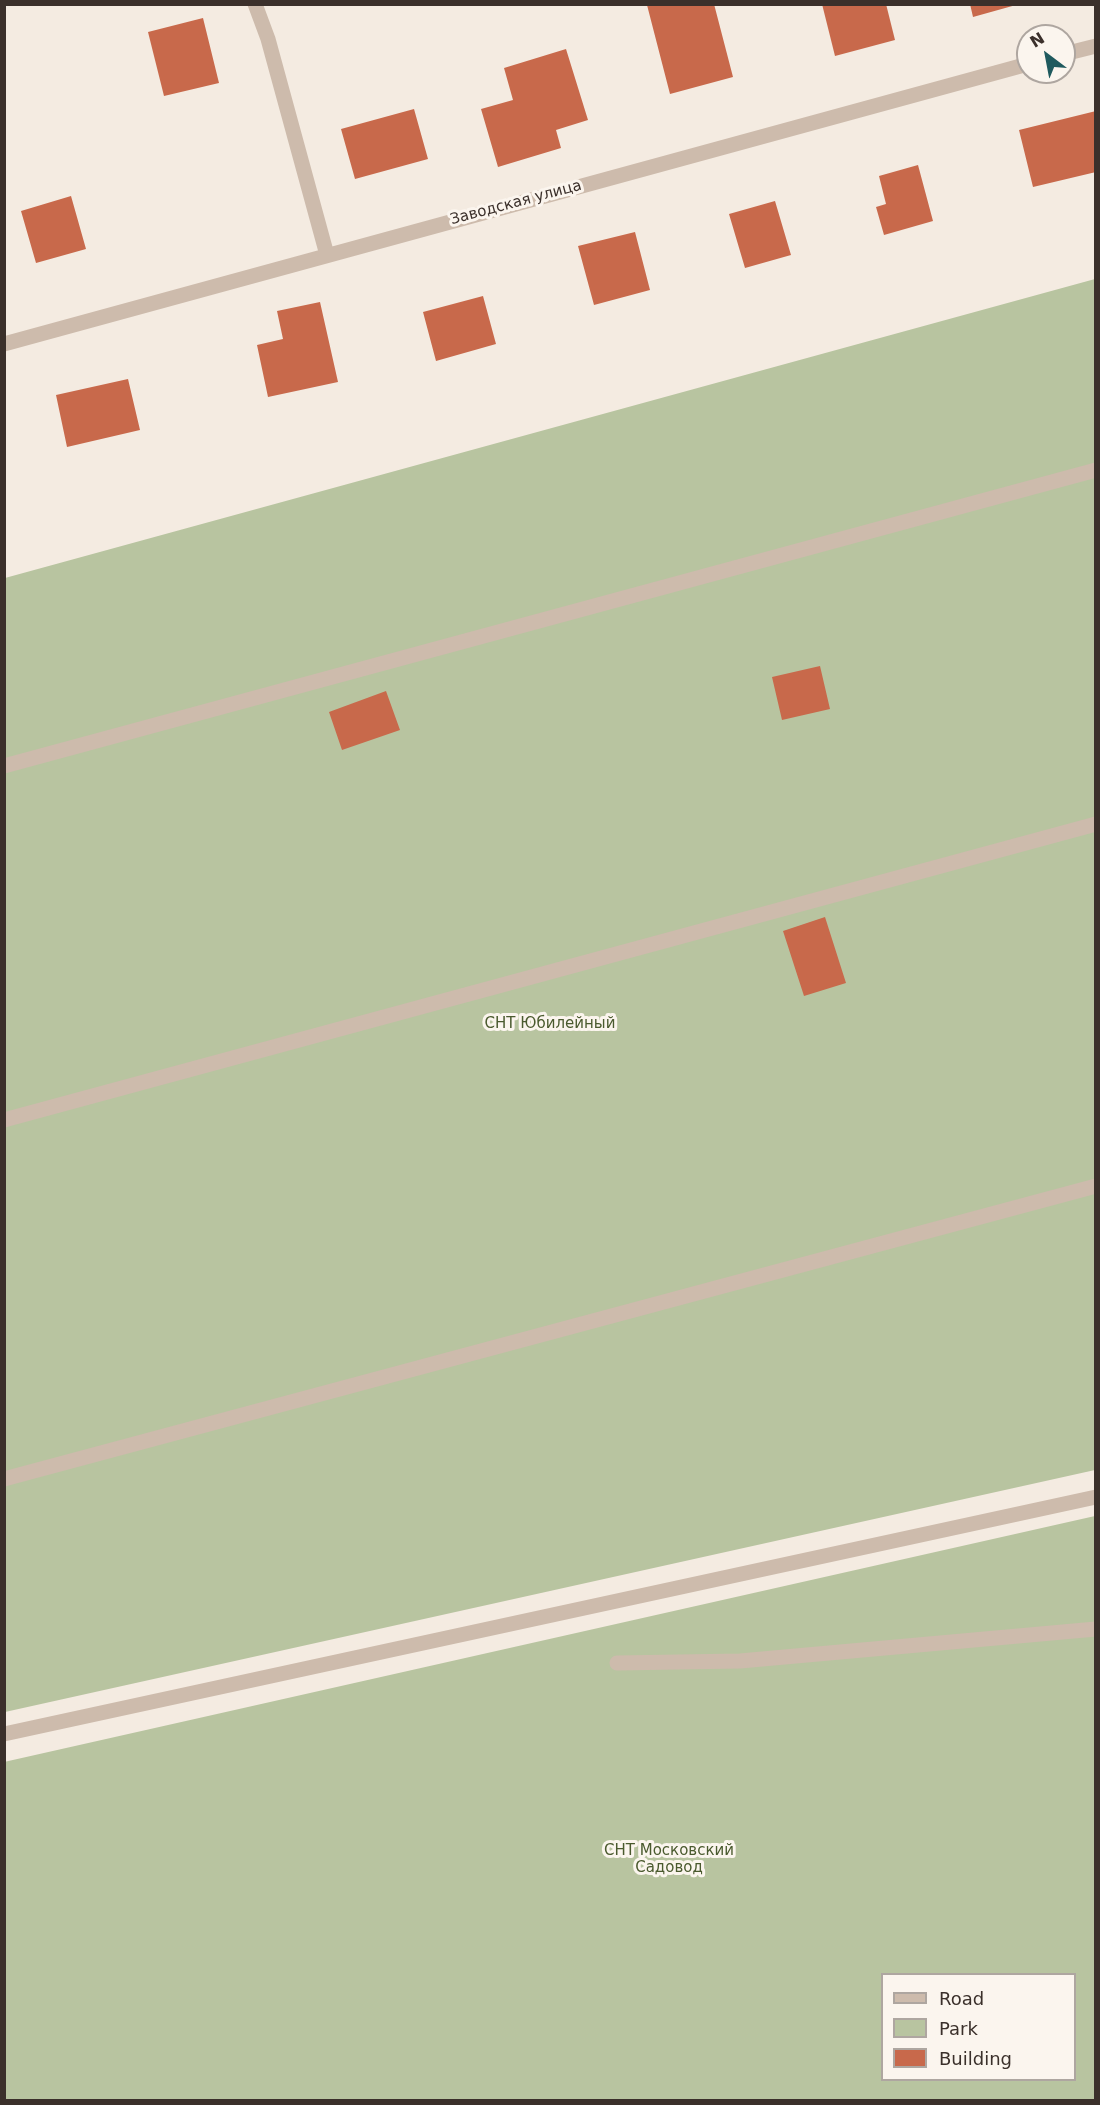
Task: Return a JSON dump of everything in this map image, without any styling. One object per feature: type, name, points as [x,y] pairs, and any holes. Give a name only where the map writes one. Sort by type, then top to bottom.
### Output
[{"type":"street","points":[[255,4],[268,39],[327,255]]},
{"type":"street","points":[[1076,51],[1095,46]]},
{"type":"street","name":"Заводская улица","points":[[4,344],[1016,67]]},
{"type":"street","points":[[4,766],[1095,470]]},
{"type":"street","points":[[4,1120],[1095,824]]},
{"type":"street","points":[[4,1479],[1095,1186]]},
{"type":"street","points":[[4,1734],[1095,1497]]},
{"type":"street","points":[[617,1663],[740,1661],[1095,1629]]},
{"type":"green space","name":"СНТ Юбилейный","points":[[1095,279],[1095,1470],[5,1712],[5,578]]},
{"type":"green space","name":"СНТ Московский Садовод","points":[[1095,1516],[1095,2100],[5,2100],[4,1762]]},
{"type":"building","points":[[714,4],[733,77],[670,94],[647,5]]},
{"type":"building","points":[[822,4],[886,4],[895,40],[835,56]]},
{"type":"building","points":[[970,4],[1016,4],[1016,5],[973,17]]},
{"type":"building","points":[[203,18],[219,83],[164,96],[148,32]]},
{"type":"building","points":[[566,49],[588,120],[556,130],[561,148],[498,167],[481,109],[513,100],[504,68]]},
{"type":"building","points":[[414,109],[428,159],[355,179],[341,129]]},
{"type":"building","points":[[1096,111],[1096,172],[1033,187],[1019,130]]},
{"type":"building","points":[[918,165],[933,221],[884,235],[876,207],[886,204],[879,176]]},
{"type":"building","points":[[71,196],[86,249],[36,263],[21,211]]},
{"type":"building","points":[[775,201],[791,255],[745,268],[729,214]]},
{"type":"building","points":[[635,232],[650,290],[594,305],[578,246]]},
{"type":"building","points":[[483,296],[496,344],[436,361],[423,312]]},
{"type":"building","points":[[320,302],[338,382],[268,397],[257,345],[283,339],[277,311]]},
{"type":"building","points":[[128,379],[140,430],[67,447],[56,395]]},
{"type":"building","points":[[820,666],[830,709],[782,720],[772,677]]},
{"type":"building","points":[[386,691],[400,730],[342,750],[329,712]]},
{"type":"building","points":[[825,917],[846,983],[804,996],[783,931]]}]
